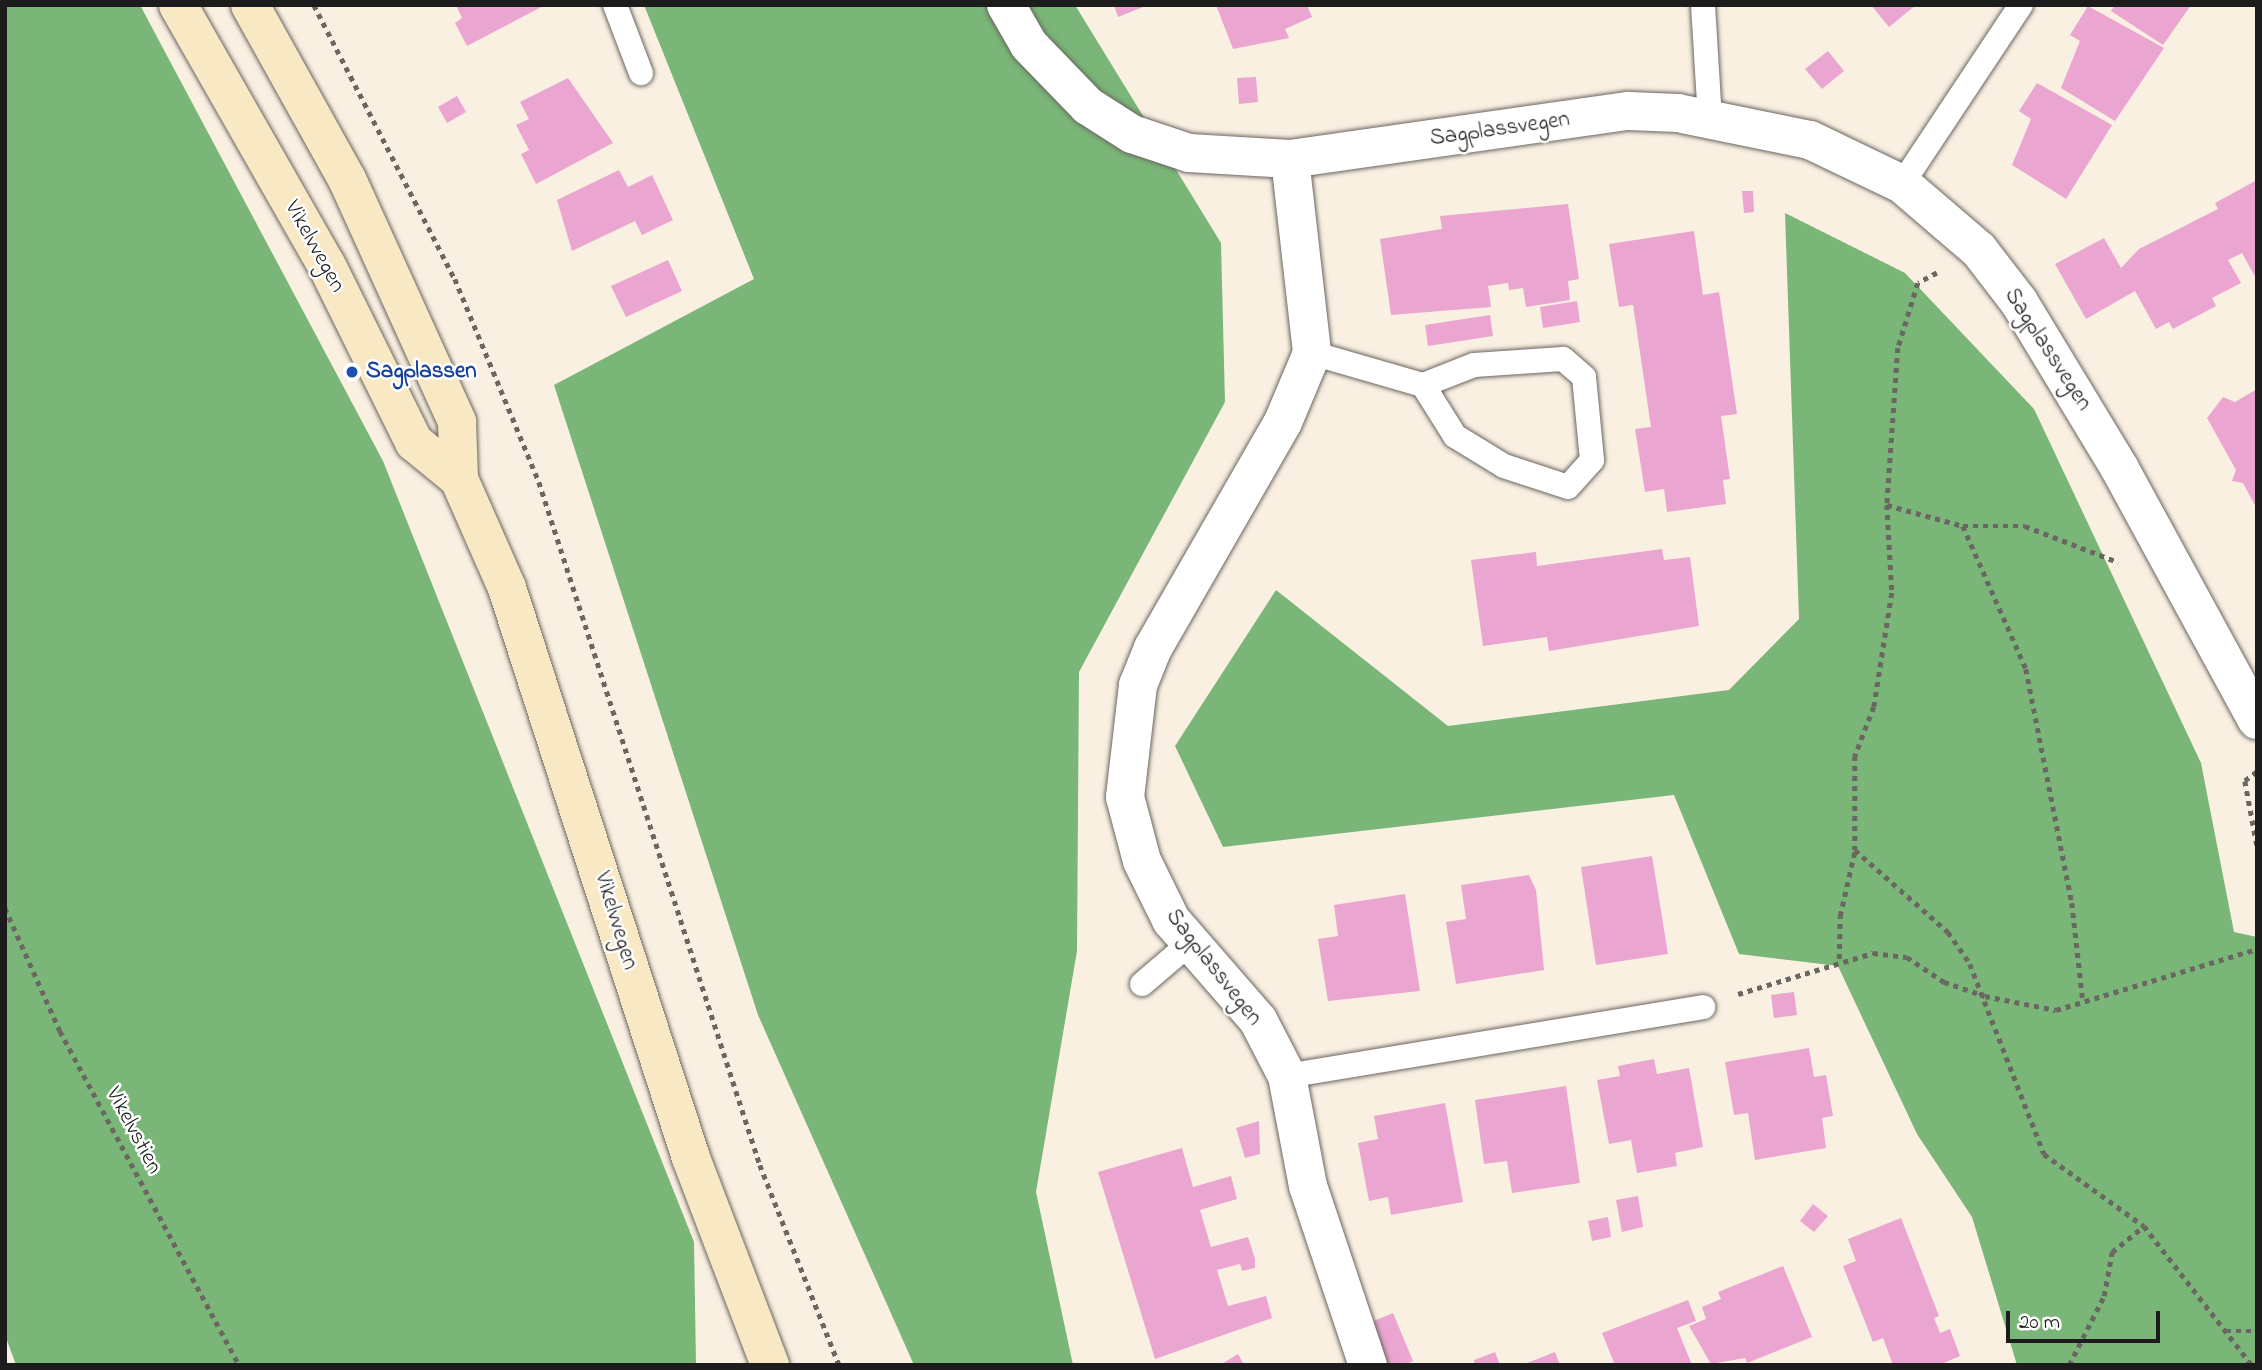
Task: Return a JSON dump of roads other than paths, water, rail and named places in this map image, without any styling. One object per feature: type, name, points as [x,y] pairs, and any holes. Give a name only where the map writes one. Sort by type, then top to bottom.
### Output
[{"type":"street","name":"Vikelvvegen","points":[[178,5],[326,264],[414,442],[459,479]]},
{"type":"street","name":"Vikelvvegen","points":[[250,5],[402,291],[457,422],[459,479],[507,588],[691,1158],[770,1365]]},
{"type":"street","name":"Sagplassvegen","points":[[1006,5],[1062,81],[1132,134],[1189,153],[1290,159],[1629,111],[1710,118],[1810,140],[1902,184],[1979,250],[2019,302],[2120,469],[2257,720]]},
{"type":"street","name":"Sagplassvegen","points":[[1290,159],[1312,353],[1283,422],[1198,564],[1138,685],[1125,762],[1127,809],[1154,889],[1190,943],[1258,1020],[1287,1076],[1311,1199],[1368,1365]]},
{"type":"lane","points":[[615,5],[641,73]]},
{"type":"lane","points":[[1703,5],[1710,118]]},
{"type":"lane","points":[[1902,184],[2021,5]]},
{"type":"lane","points":[[1312,353],[1423,385],[1474,365],[1563,359],[1584,377],[1592,460],[1568,487],[1504,466],[1455,436],[1423,385]]},
{"type":"lane","points":[[1142,985],[1190,943]]},
{"type":"lane","points":[[1287,1076],[1411,1051],[1703,1007]]},
{"type":"place","name":"Sagplassen","points":[[352,372]]}]
